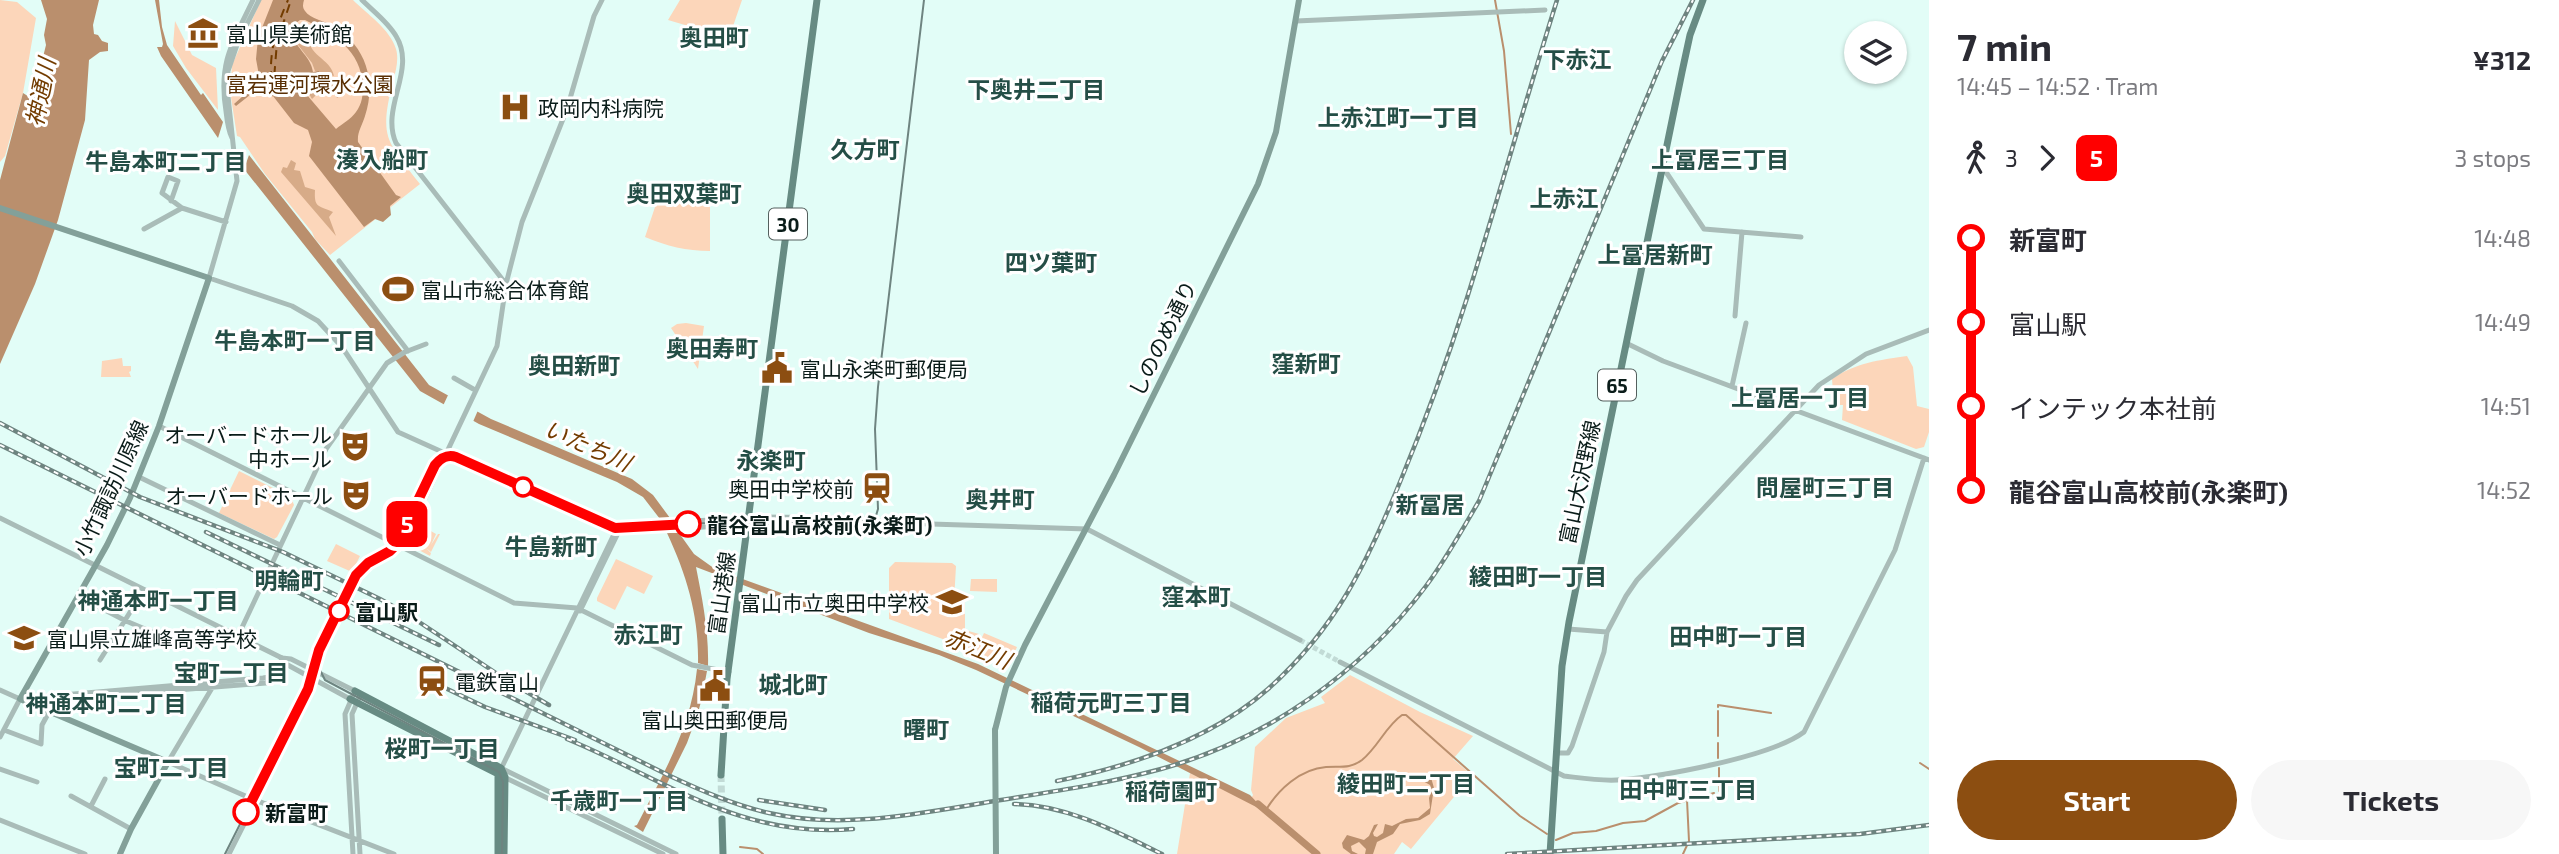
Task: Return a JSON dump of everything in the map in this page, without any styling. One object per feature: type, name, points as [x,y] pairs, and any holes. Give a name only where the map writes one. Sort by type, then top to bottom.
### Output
[{"type":"main road","name":"富山港線","points":[[721,775],[723,719],[817,0]]},
{"type":"main road","name":"しののめ通り","points":[[996,854],[995,730],[1007,685],[1259,181],[1276,132],[1299,0]]},
{"type":"main road","name":"富山大沢野線","points":[[1550,854],[1562,666],[1568,629],[1690,35],[1703,0]]},
{"type":"main road","points":[[0,208],[209,278]]},
{"type":"main road","name":"小竹諏訪川原線","points":[[20,699],[95,565],[139,477],[209,278]]},
{"type":"main road","points":[[358,693],[501,774]]},
{"type":"main road","points":[[20,699],[168,762],[120,854]]},
{"type":"main road","points":[[353,701],[501,774]]},
{"type":"main road","points":[[498,854],[501,774]]},
{"type":"main road","points":[[501,774],[505,854]]},
{"type":"main road","points":[[722,819],[723,854]]},
{"type":"street","points":[[233,144],[223,96],[223,68],[253,0]]},
{"type":"street","points":[[259,0],[229,66],[227,88],[237,181],[209,278],[292,306],[318,321],[337,340],[398,432],[618,529],[679,529],[748,521]]},
{"type":"street","points":[[362,0],[369,3],[397,36],[402,53],[402,66],[391,118],[391,132],[396,143],[506,284]]},
{"type":"street","points":[[402,547],[500,336],[506,284],[522,222],[567,108],[594,16],[602,0]]},
{"type":"street","points":[[1296,21],[1545,10]]},
{"type":"street","points":[[1662,166],[1704,229],[1801,237]]},
{"type":"street","points":[[171,201],[182,208],[226,222]]},
{"type":"street","points":[[144,229],[182,208]]},
{"type":"street","points":[[1735,316],[1742,232]]},
{"type":"street","points":[[339,261],[407,351]]},
{"type":"street","points":[[1732,386],[1746,323]]},
{"type":"street","points":[[1557,753],[1568,753],[1576,736],[1604,652],[1607,632],[1637,580],[1819,385],[1852,362],[1929,330]]},
{"type":"street","points":[[1340,662],[1564,776],[1604,780],[1655,774],[1736,758],[1804,732],[1895,550],[1927,459],[1662,361],[1626,343]]},
{"type":"street","points":[[238,636],[326,449],[377,375],[391,360],[426,344]]},
{"type":"street","points":[[454,378],[475,390]]},
{"type":"street","points":[[159,426],[514,603],[579,609],[696,666],[729,673]]},
{"type":"street","points":[[139,477],[280,545]]},
{"type":"street","points":[[0,517],[282,658],[290,659],[358,693],[353,701],[352,714],[357,840],[360,854]]},
{"type":"street","points":[[618,529],[675,522],[857,519],[899,523],[1087,529],[1300,640]]},
{"type":"street","points":[[501,774],[618,529]]},
{"type":"street","points":[[100,660],[144,590]]},
{"type":"street","points":[[78,596],[126,621],[176,642]]},
{"type":"street","points":[[1568,629],[1607,632]]},
{"type":"street","points":[[0,690],[20,699],[37,695],[270,683],[275,678],[282,658]]},
{"type":"street","points":[[282,658],[286,664],[353,701]]},
{"type":"street","points":[[229,854],[316,672]]},
{"type":"street","points":[[279,742],[313,680]]},
{"type":"street","points":[[212,685],[168,762],[253,800],[394,854]]},
{"type":"street","points":[[0,737],[20,699]]},
{"type":"street","points":[[4,730],[41,744],[42,725],[49,712]]},
{"type":"street","points":[[0,769],[37,782]]},
{"type":"street","points":[[501,774],[676,854]]},
{"type":"street","points":[[501,774],[630,834]]},
{"type":"street","points":[[91,806],[105,779]]},
{"type":"street","points":[[71,796],[131,829]]},
{"type":"street","points":[[0,820],[85,854]]},
{"type":"street","points":[[353,854],[357,840]]},
{"type":"street","points":[[642,840],[663,854]]},
{"type":"green space","points":[[0,0],[17,2],[36,18],[23,93],[5,156],[0,162]]},
{"type":"green space","name":"富岩運河環水公園","points":[[261,0],[353,0],[383,28],[396,49],[397,65],[386,127],[393,147],[420,184],[330,255],[237,136],[230,91],[232,65]]},
{"type":"green space","points":[[680,0],[742,0],[729,38],[668,20]]},
{"type":"green space","points":[[175,21],[192,55],[216,68],[218,110],[173,46]]},
{"type":"green space","points":[[657,201],[710,206],[710,251],[677,247],[645,237]]},
{"type":"green space","points":[[686,323],[704,326],[698,369],[671,328]]},
{"type":"green space","points":[[1907,356],[1913,367],[1917,406],[1929,409],[1929,432],[1924,447],[1916,449],[1842,420],[1843,405],[1834,405],[1832,379],[1858,366]]},
{"type":"green space","points":[[122,358],[123,366],[131,366],[131,377],[101,377],[102,361]]},
{"type":"green space","points":[[239,471],[291,497],[294,505],[274,539],[219,513]]},
{"type":"green space","points":[[423,526],[428,528],[425,536],[429,530],[436,534],[431,545],[440,534],[431,552],[426,548],[431,553],[430,556],[415,548]]},
{"type":"green space","points":[[336,544],[360,556],[352,572],[327,561]]},
{"type":"green space","points":[[616,559],[653,576],[644,594],[627,586],[615,610],[597,601],[597,598]]},
{"type":"green space","points":[[895,562],[952,563],[956,566],[954,601],[965,601],[965,630],[979,634],[972,650],[889,619],[889,568]]},
{"type":"green space","points":[[971,579],[997,579],[997,592],[970,591]]},
{"type":"green space","points":[[984,633],[1017,647],[1008,667],[975,652]]},
{"type":"green space","points":[[1350,675],[1473,736],[1453,759],[1472,775],[1411,849],[1402,842],[1394,854],[1177,854],[1190,773],[1249,802],[1253,795],[1251,790],[1255,747],[1286,718],[1325,703],[1321,697]]},
{"type":"shaded area","points":[[298,28],[305,28],[310,35],[311,47],[332,70],[334,76],[330,75],[328,82],[330,85],[335,81],[343,94],[337,98],[334,91],[318,93],[312,99],[309,94],[313,84],[325,80],[325,75],[315,71],[295,41]]},
{"type":"shaded area","points":[[291,160],[296,163],[294,170],[300,171],[305,187],[315,190],[316,203],[333,212],[329,217],[336,236],[281,172]]},
{"type":"water","name":"神通川","points":[[41,0],[99,0],[93,25],[94,34],[108,43],[108,51],[100,52],[89,60],[85,120],[58,220],[35,284],[0,364],[0,180],[23,93],[34,100],[46,45],[44,35],[47,19]]},
{"type":"water","points":[[155,0],[159,0],[167,45],[223,122],[218,138],[161,56],[157,47],[162,47],[163,44]]},
{"type":"water","points":[[273,0],[304,0],[303,7],[307,14],[339,30],[360,52],[370,88],[368,107],[358,142],[396,195],[401,197],[390,206],[391,215],[383,222],[375,219],[364,227],[309,156],[312,142],[308,130],[294,123],[266,87],[259,88],[236,106],[234,104],[260,81],[256,59],[258,38]],"holes":[[[305,20],[344,45],[357,62],[361,73],[363,89],[360,106],[352,117],[336,129],[307,95],[310,92],[309,81],[318,81],[324,79],[324,76],[319,76],[319,71],[313,72],[309,60],[294,39],[292,26]]]},
{"type":"water","points":[[249,155],[429,385],[491,419],[632,479],[653,495],[670,518],[660,519],[643,497],[617,482],[479,424],[420,391],[244,169]]},
{"type":"water","points":[[667,533],[679,533],[694,554],[715,569],[978,664],[1250,795],[1266,812],[1139,747],[976,670],[869,633],[696,567],[706,627],[708,666],[698,663],[690,596]]},
{"type":"water","points":[[697,669],[707,671],[703,692],[706,694],[703,694],[702,697],[705,698],[702,698],[699,709],[702,709],[699,710],[687,743],[643,832],[634,826],[637,825],[682,731],[694,691]]},
{"type":"water","points":[[1424,774],[1430,774],[1434,788],[1430,814],[1420,820],[1400,824],[1393,834],[1377,842],[1373,854],[1365,854],[1366,849],[1359,842],[1351,846],[1352,851],[1358,854],[1351,854],[1343,848],[1342,843],[1347,835],[1364,840],[1374,825],[1378,824],[1373,833],[1377,837],[1383,833],[1385,824],[1392,826],[1406,819],[1418,818],[1430,808],[1432,790],[1430,785],[1421,780]]},
{"type":"pier","points":[[449,393],[479,408],[472,424],[442,408]]},
{"type":"waterway","points":[[1495,0],[1504,51],[1511,134]]},
{"type":"waterway","points":[[1718,707],[1771,713]]},
{"type":"waterway","points":[[1718,711],[1718,736]]},
{"type":"waterway","points":[[1266,810],[1283,788],[1299,776],[1316,769],[1358,763],[1396,720],[1406,715],[1520,816],[1547,834]]},
{"type":"waterway","points":[[1718,743],[1718,758]]},
{"type":"waterway","points":[[1920,763],[1929,769]]},
{"type":"waterway","points":[[1719,768],[1719,778]]},
{"type":"waterway","points":[[1719,784],[1719,791]]},
{"type":"waterway","points":[[1556,840],[1573,833],[1645,821],[1678,803],[1714,793]]},
{"type":"waterway","points":[[1683,854],[1689,841],[1687,800]]},
{"type":"waterway","name":"赤江川","points":[[1258,804],[1317,854]]},
{"type":"waterway","points":[[740,847],[757,849],[763,854]]},
{"type":"ferry route","points":[[273,96],[273,46],[288,0]]},
{"type":"ferry route","points":[[273,91],[277,42],[291,0]]},
{"type":"tunnel","points":[[1300,640],[1340,662]]},
{"type":"tunnel","points":[[721,775],[722,819]]},
{"type":"tram line","points":[[356,575],[368,563],[397,544],[435,465],[445,457],[455,456],[617,528],[744,521],[865,523],[875,519],[878,509],[875,429],[878,387],[924,0]]},
{"type":"tram line","name":"5","points":[[246,812],[308,689],[319,650],[356,575],[368,563],[397,544],[435,465],[441,459],[456,457],[615,528],[688,524]]},
{"type":"tram line","points":[[225,854],[308,689],[318,653],[334,620]]},
{"type":"tram line","points":[[323,646],[319,668],[325,680],[499,772],[503,782],[502,854]]},
{"type":"railway","points":[[1057,781],[1141,759],[1196,737],[1221,723],[1268,689],[1313,643],[1331,619],[1375,541],[1444,368],[1557,0]]},
{"type":"railway","points":[[0,445],[670,776],[756,810],[825,820],[882,818],[1078,787],[1161,769],[1238,740],[1308,699],[1372,647],[1400,618],[1433,576],[1479,501],[1662,61],[1693,0]]},
{"type":"railway","points":[[0,423],[140,497],[283,552],[380,599],[549,705]]},
{"type":"railway","points":[[206,532],[439,645]]},
{"type":"railway","points":[[441,686],[485,707],[575,740]]},
{"type":"railway","points":[[567,739],[704,803],[739,815],[775,825],[813,830],[853,829]]},
{"type":"railway","points":[[759,800],[825,810]]},
{"type":"railway","points":[[1014,804],[1034,805],[1072,814],[1162,854]]},
{"type":"railway","points":[[1507,854],[1860,834],[1929,825]]},
{"type":"place","name":"富山県美術館","points":[[203,33]]},
{"type":"place","name":"政岡内科病院","points":[[515,107]]},
{"type":"place","name":"富山市総合体育館","points":[[398,289]]},
{"type":"place","name":"富山永楽町郵便局","points":[[777,368]]},
{"type":"place","name":"オーバードホール 中ホール","points":[[355,446]]},
{"type":"place","name":"奥田中学校前","points":[[877,488]]},
{"type":"place","name":"オーバードホール","points":[[356,495]]},
{"type":"place","name":"龍谷富山高校前(永楽町)","points":[[688,524]]},
{"type":"place","name":"富山市立奥田中学校","points":[[952,602]]},
{"type":"place","name":"富山駅","points":[[339,611]]},
{"type":"place","name":"富山県立雄峰高等学校","points":[[24,638]]},
{"type":"place","name":"電鉄富山","points":[[432,681]]},
{"type":"place","name":"富山奥田郵便局","points":[[715,686]]},
{"type":"place","name":"新富町","points":[[246,812]]},
{"type":"district","name":"奥田町","points":[[714,37]]},
{"type":"district","name":"下赤江","points":[[1577,59]]},
{"type":"district","name":"下奥井二丁目","points":[[1036,89]]},
{"type":"district","name":"上赤江町一丁目","points":[[1398,117]]},
{"type":"district","name":"久方町","points":[[865,149]]},
{"type":"district","name":"湊入船町","points":[[382,159]]},
{"type":"district","name":"上冨居三丁目","points":[[1720,159]]},
{"type":"district","name":"牛島本町二丁目","points":[[166,161]]},
{"type":"district","name":"奥田双葉町","points":[[684,193]]},
{"type":"district","name":"上赤江","points":[[1564,198]]},
{"type":"district","name":"上冨居新町","points":[[1655,254]]},
{"type":"district","name":"四ツ葉町","points":[[1051,262]]},
{"type":"district","name":"牛島本町一丁目","points":[[295,340]]},
{"type":"district","name":"奥田寿町","points":[[712,348]]},
{"type":"district","name":"窪新町","points":[[1306,363]]},
{"type":"district","name":"奥田新町","points":[[574,365]]},
{"type":"district","name":"上冨居一丁目","points":[[1800,397]]},
{"type":"district","name":"永楽町","points":[[771,460]]},
{"type":"district","name":"問屋町三丁目","points":[[1825,487]]},
{"type":"district","name":"奥井町","points":[[1000,499]]},
{"type":"district","name":"新冨居","points":[[1430,504]]},
{"type":"district","name":"牛島新町","points":[[551,546]]},
{"type":"district","name":"綾田町一丁目","points":[[1538,576]]},
{"type":"district","name":"明輪町","points":[[289,580]]},
{"type":"district","name":"窪本町","points":[[1196,596]]},
{"type":"district","name":"神通本町一丁目","points":[[158,600]]},
{"type":"district","name":"赤江町","points":[[648,634]]},
{"type":"district","name":"田中町一丁目","points":[[1738,636]]},
{"type":"district","name":"宝町一丁目","points":[[231,672]]},
{"type":"district","name":"城北町","points":[[793,684]]},
{"type":"district","name":"稲荷元町三丁目","points":[[1111,702]]},
{"type":"district","name":"神通本町二丁目","points":[[106,703]]},
{"type":"district","name":"曙町","points":[[926,729]]},
{"type":"district","name":"桜町一丁目","points":[[442,748]]},
{"type":"district","name":"宝町二丁目","points":[[171,767]]},
{"type":"district","name":"綾田町二丁目","points":[[1406,783]]},
{"type":"district","name":"田中町三丁目","points":[[1688,789]]},
{"type":"district","name":"稲荷園町","points":[[1171,791]]},
{"type":"district","name":"千歳町一丁目","points":[[619,800]]},
{"type":"water label","name":"いたち川","points":[[588,445]]}]
